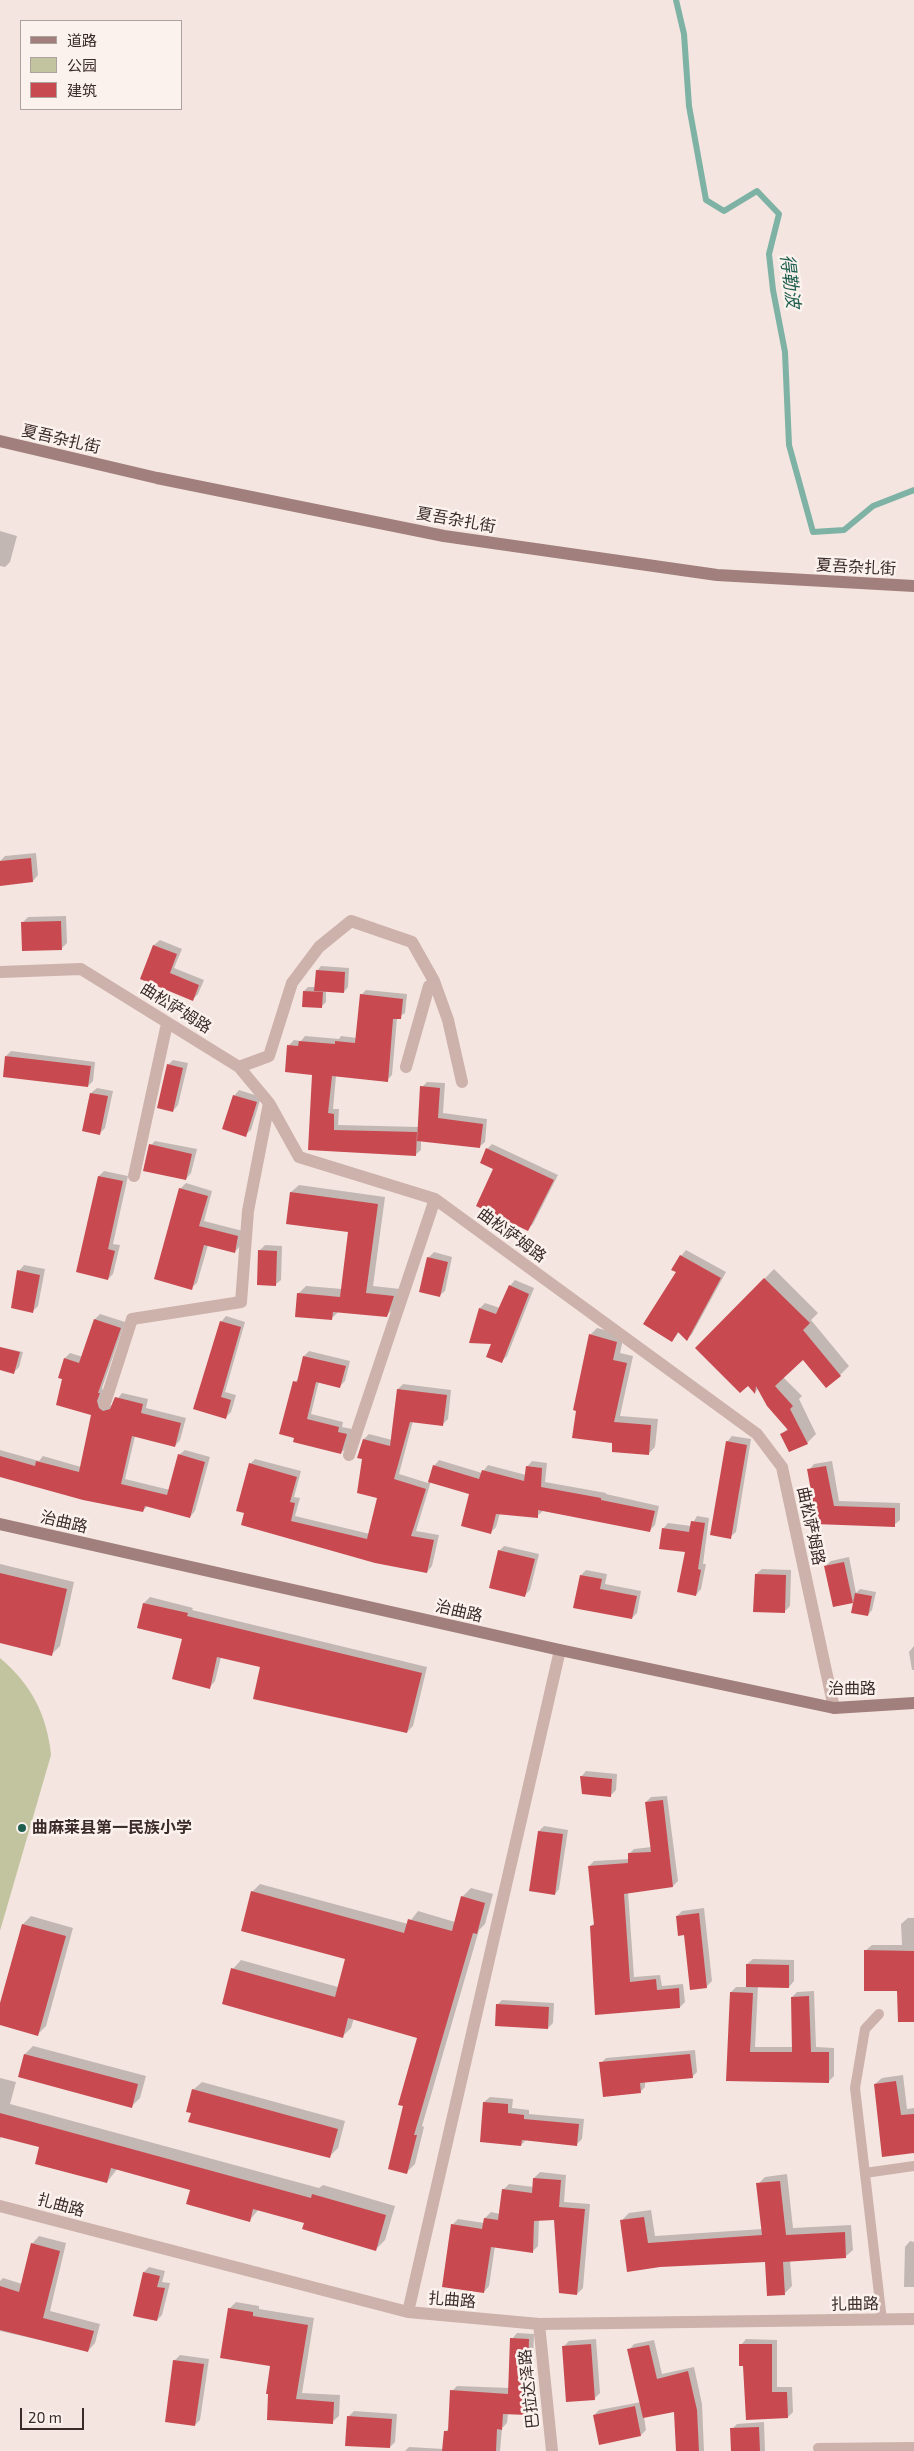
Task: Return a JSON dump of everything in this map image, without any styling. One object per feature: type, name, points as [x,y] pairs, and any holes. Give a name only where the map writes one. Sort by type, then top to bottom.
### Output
[{"type":"main road","name":"夏吾杂扎街","points":[[0,441],[157,478],[444,536],[717,575],[914,586]]},
{"type":"main road","name":"治曲路","points":[[0,1524],[560,1650],[834,1708],[914,1703]]},
{"type":"street","points":[[239,1067],[269,1056],[292,983],[319,946],[351,921],[412,942],[434,981],[448,1020],[462,1082]]},
{"type":"street","name":"曲松萨姆路","points":[[0,972],[81,969],[239,1067],[269,1103],[299,1157],[435,1199],[757,1434],[782,1467],[834,1708]]},
{"type":"street","points":[[406,1067],[429,986]]},
{"type":"street","points":[[134,1176],[166,1028]]},
{"type":"street","points":[[105,1403],[132,1319],[241,1302],[248,1211],[269,1103]]},
{"type":"street","points":[[349,1455],[435,1199]]},
{"type":"street","points":[[408,2312],[560,1650]]},
{"type":"street","name":"扎曲路","points":[[0,2206],[408,2312],[539,2324],[914,2319]]},
{"type":"street","name":"巴拉达泽路","points":[[539,2324],[552,2451]]},
{"type":"lane","points":[[879,2014],[865,2030],[855,2088],[882,2320]]},
{"type":"lane","points":[[865,2173],[914,2166]]},
{"type":"lane","points":[[819,2451],[818,2448],[914,2447]]},
{"type":"green space","points":[[0,1658],[11,1668],[36,1701],[46,1727],[51,1755],[0,1931]]},
{"type":"building","points":[[31,858],[33,882],[0,886],[0,861]]},
{"type":"building","points":[[61,921],[62,950],[22,951],[21,922]]},
{"type":"building","points":[[153,945],[177,954],[170,973],[199,985],[193,1001],[140,979]]},
{"type":"building","points":[[316,970],[345,972],[344,993],[314,991]]},
{"type":"building","points":[[303,991],[323,992],[322,1008],[302,1007]]},
{"type":"building","points":[[360,994],[403,999],[401,1019],[393,1019],[388,1082],[332,1076],[328,1113],[334,1114],[334,1130],[417,1132],[416,1156],[308,1150],[312,1075],[285,1072],[287,1045],[298,1046],[299,1041],[335,1044],[335,1041],[355,1043]]},
{"type":"building","points":[[5,1056],[91,1066],[88,1087],[3,1077]]},
{"type":"building","points":[[167,1064],[183,1068],[173,1112],[157,1108]]},
{"type":"building","points":[[420,1086],[440,1088],[438,1118],[483,1124],[480,1148],[417,1141]]},
{"type":"building","points":[[90,1093],[108,1096],[100,1135],[82,1131]]},
{"type":"building","points":[[233,1095],[257,1102],[246,1137],[222,1129]]},
{"type":"building","points":[[149,1144],[192,1154],[186,1180],[143,1171]]},
{"type":"building","points":[[486,1148],[554,1180],[528,1231],[476,1206],[493,1169],[480,1163]]},
{"type":"building","points":[[98,1176],[123,1181],[108,1249],[115,1251],[108,1280],[76,1272]]},
{"type":"building","points":[[179,1188],[208,1196],[199,1226],[238,1236],[235,1253],[204,1245],[192,1290],[154,1279]]},
{"type":"building","points":[[290,1192],[378,1204],[366,1293],[394,1296],[387,1317],[333,1312],[332,1320],[295,1317],[297,1293],[340,1297],[348,1232],[286,1224]]},
{"type":"building","points":[[258,1250],[277,1251],[276,1286],[257,1285]]},
{"type":"building","points":[[680,1255],[721,1278],[687,1341],[678,1332],[672,1342],[643,1324],[676,1272],[671,1270]]},
{"type":"building","points":[[427,1257],[448,1262],[440,1297],[419,1292]]},
{"type":"building","points":[[17,1270],[40,1275],[33,1313],[11,1308]]},
{"type":"building","points":[[764,1278],[810,1323],[803,1330],[841,1376],[826,1388],[803,1360],[775,1386],[793,1406],[790,1409],[808,1444],[789,1452],[780,1434],[788,1430],[767,1406],[756,1386],[755,1394],[748,1386],[740,1393],[695,1348]]},
{"type":"building","points":[[509,1285],[529,1294],[502,1363],[486,1357],[491,1344],[469,1343],[479,1308],[496,1314]]},
{"type":"building","points":[[94,1319],[121,1328],[98,1393],[100,1393],[97,1401],[99,1408],[103,1411],[110,1409],[115,1397],[143,1404],[141,1413],[181,1423],[175,1447],[132,1436],[121,1484],[167,1495],[178,1454],[205,1462],[190,1518],[145,1506],[143,1512],[83,1500],[0,1477],[0,1456],[35,1466],[36,1461],[79,1472],[91,1415],[56,1405],[62,1379],[58,1378],[64,1358],[79,1363]]},
{"type":"building","points":[[220,1321],[241,1327],[221,1397],[231,1400],[226,1419],[193,1409]]},
{"type":"building","points":[[589,1334],[617,1342],[613,1360],[627,1363],[614,1422],[651,1425],[649,1455],[612,1452],[612,1443],[572,1438],[576,1411],[573,1410]]},
{"type":"building","points":[[0,1347],[20,1352],[14,1374],[0,1370]]},
{"type":"building","points":[[303,1356],[346,1366],[340,1388],[316,1382],[307,1419],[339,1427],[338,1432],[347,1434],[341,1454],[293,1442],[294,1438],[279,1434],[293,1381],[297,1382]]},
{"type":"building","points":[[397,1389],[447,1395],[443,1426],[410,1422],[394,1479],[426,1489],[411,1536],[434,1540],[427,1573],[375,1563],[241,1525],[244,1513],[236,1511],[249,1463],[297,1477],[290,1502],[295,1503],[291,1521],[367,1539],[377,1498],[357,1493],[362,1459],[357,1458],[363,1439],[390,1446]]},
{"type":"building","points":[[726,1441],[747,1445],[731,1539],[710,1535]]},
{"type":"building","points":[[433,1465],[479,1479],[482,1470],[524,1481],[526,1466],[542,1468],[541,1487],[601,1498],[601,1500],[655,1511],[650,1532],[538,1510],[538,1518],[496,1514],[491,1534],[461,1526],[469,1494],[428,1482]]},
{"type":"building","points":[[826,1466],[834,1506],[895,1508],[895,1527],[815,1524],[815,1513],[807,1469]]},
{"type":"building","points":[[691,1521],[705,1523],[698,1569],[701,1570],[696,1596],[677,1592],[685,1552],[659,1549],[662,1528],[689,1532]]},
{"type":"building","points":[[498,1550],[535,1559],[525,1597],[489,1588]]},
{"type":"building","points":[[844,1562],[853,1603],[833,1607],[824,1566]]},
{"type":"building","points":[[0,1573],[67,1589],[52,1656],[0,1643]]},
{"type":"building","points":[[755,1574],[786,1575],[785,1613],[753,1612]]},
{"type":"building","points":[[580,1575],[602,1579],[600,1589],[637,1596],[632,1619],[573,1608]]},
{"type":"building","points":[[855,1593],[872,1596],[868,1616],[851,1613]]},
{"type":"building","points":[[143,1603],[188,1613],[187,1616],[422,1673],[407,1733],[253,1699],[260,1667],[217,1657],[210,1689],[172,1679],[182,1639],[137,1628]]},
{"type":"building","points":[[580,1776],[612,1779],[611,1797],[582,1794]]},
{"type":"building","points":[[663,1800],[673,1887],[624,1894],[630,1982],[656,1979],[657,1990],[679,1988],[680,2008],[595,2015],[590,1926],[594,1925],[588,1866],[628,1863],[628,1853],[651,1852],[645,1802]]},
{"type":"building","points":[[538,1831],[563,1834],[555,1895],[529,1891]]},
{"type":"building","points":[[251,1891],[404,1933],[408,1919],[452,1931],[461,1896],[485,1903],[477,1934],[473,1933],[414,2135],[417,2135],[407,2174],[388,2169],[403,2106],[398,2105],[417,2038],[348,2018],[343,2038],[222,2004],[231,1968],[335,1997],[345,1959],[241,1931]]},
{"type":"building","points":[[699,1913],[707,1988],[690,1990],[684,1935],[678,1936],[676,1916]]},
{"type":"building","points":[[22,1924],[66,1936],[38,2036],[0,2025],[0,2003]]},
{"type":"building","points":[[864,1950],[914,1951],[914,2022],[898,2022],[897,1991],[864,1991]]},
{"type":"building","points":[[746,1964],[789,1965],[789,1988],[746,1987]]},
{"type":"building","points":[[730,1992],[753,1993],[750,2052],[792,2052],[791,1997],[809,1996],[811,2052],[829,2052],[829,2083],[726,2081]]},
{"type":"building","points":[[496,2004],[549,2007],[548,2029],[495,2026]]},
{"type":"building","points":[[24,2054],[138,2084],[132,2108],[18,2077]]},
{"type":"building","points":[[690,2054],[693,2078],[640,2083],[641,2093],[603,2097],[599,2062]]},
{"type":"building","points":[[896,2081],[901,2115],[914,2114],[914,2153],[882,2157],[874,2084]]},
{"type":"building","points":[[192,2089],[338,2129],[330,2158],[188,2122],[191,2113],[186,2112]]},
{"type":"building","points":[[483,2102],[508,2104],[508,2113],[524,2115],[524,2119],[579,2124],[577,2146],[522,2140],[521,2146],[480,2142]]},
{"type":"building","points":[[0,2113],[311,2198],[312,2194],[386,2215],[376,2251],[302,2229],[304,2223],[253,2209],[250,2222],[186,2204],[190,2190],[111,2168],[107,2183],[35,2164],[39,2147],[0,2137]]},
{"type":"building","points":[[533,2178],[561,2180],[559,2207],[585,2209],[577,2295],[559,2293],[554,2220],[534,2221],[533,2253],[491,2247],[484,2293],[442,2287],[451,2224],[482,2229],[484,2218],[498,2220],[502,2189],[532,2193]]},
{"type":"building","points":[[780,2181],[786,2235],[845,2232],[846,2258],[783,2262],[785,2295],[767,2296],[765,2262],[660,2267],[627,2272],[620,2220],[644,2217],[648,2243],[762,2235],[756,2183]]},
{"type":"building","points":[[31,2243],[60,2251],[43,2318],[94,2331],[88,2352],[0,2330],[0,2286],[19,2292]]},
{"type":"building","points":[[143,2272],[160,2276],[157,2287],[165,2288],[157,2321],[133,2316]]},
{"type":"building","points":[[228,2308],[253,2312],[253,2316],[308,2325],[296,2399],[334,2402],[333,2424],[267,2420],[268,2394],[266,2394],[270,2366],[220,2358]]},
{"type":"building","points":[[510,2338],[529,2339],[527,2415],[503,2414],[502,2430],[497,2429],[496,2451],[442,2451],[444,2431],[448,2431],[450,2390],[508,2394]]},
{"type":"building","points":[[591,2344],[595,2400],[566,2402],[562,2346]]},
{"type":"building","points":[[739,2344],[772,2344],[772,2392],[787,2392],[788,2418],[746,2420],[743,2366],[739,2366]]},
{"type":"building","points":[[649,2345],[657,2379],[688,2371],[697,2410],[699,2451],[676,2451],[674,2412],[643,2418],[627,2349]]},
{"type":"building","points":[[173,2360],[204,2364],[195,2426],[165,2422]]},
{"type":"building","points":[[635,2406],[641,2436],[599,2445],[593,2415]]},
{"type":"building","points":[[347,2416],[392,2419],[390,2448],[345,2446]]},
{"type":"building","points":[[759,2427],[760,2451],[731,2451],[730,2428]]},
{"type":"waterway","name":"得勒波","points":[[676,0],[684,34],[689,106],[706,200],[724,211],[757,191],[779,214],[769,254],[773,290],[785,352],[789,445],[813,532],[844,530],[873,506],[914,490]]},
{"type":"place","name":"曲麻莱县第一民族小学","points":[[22,1828]]}]
